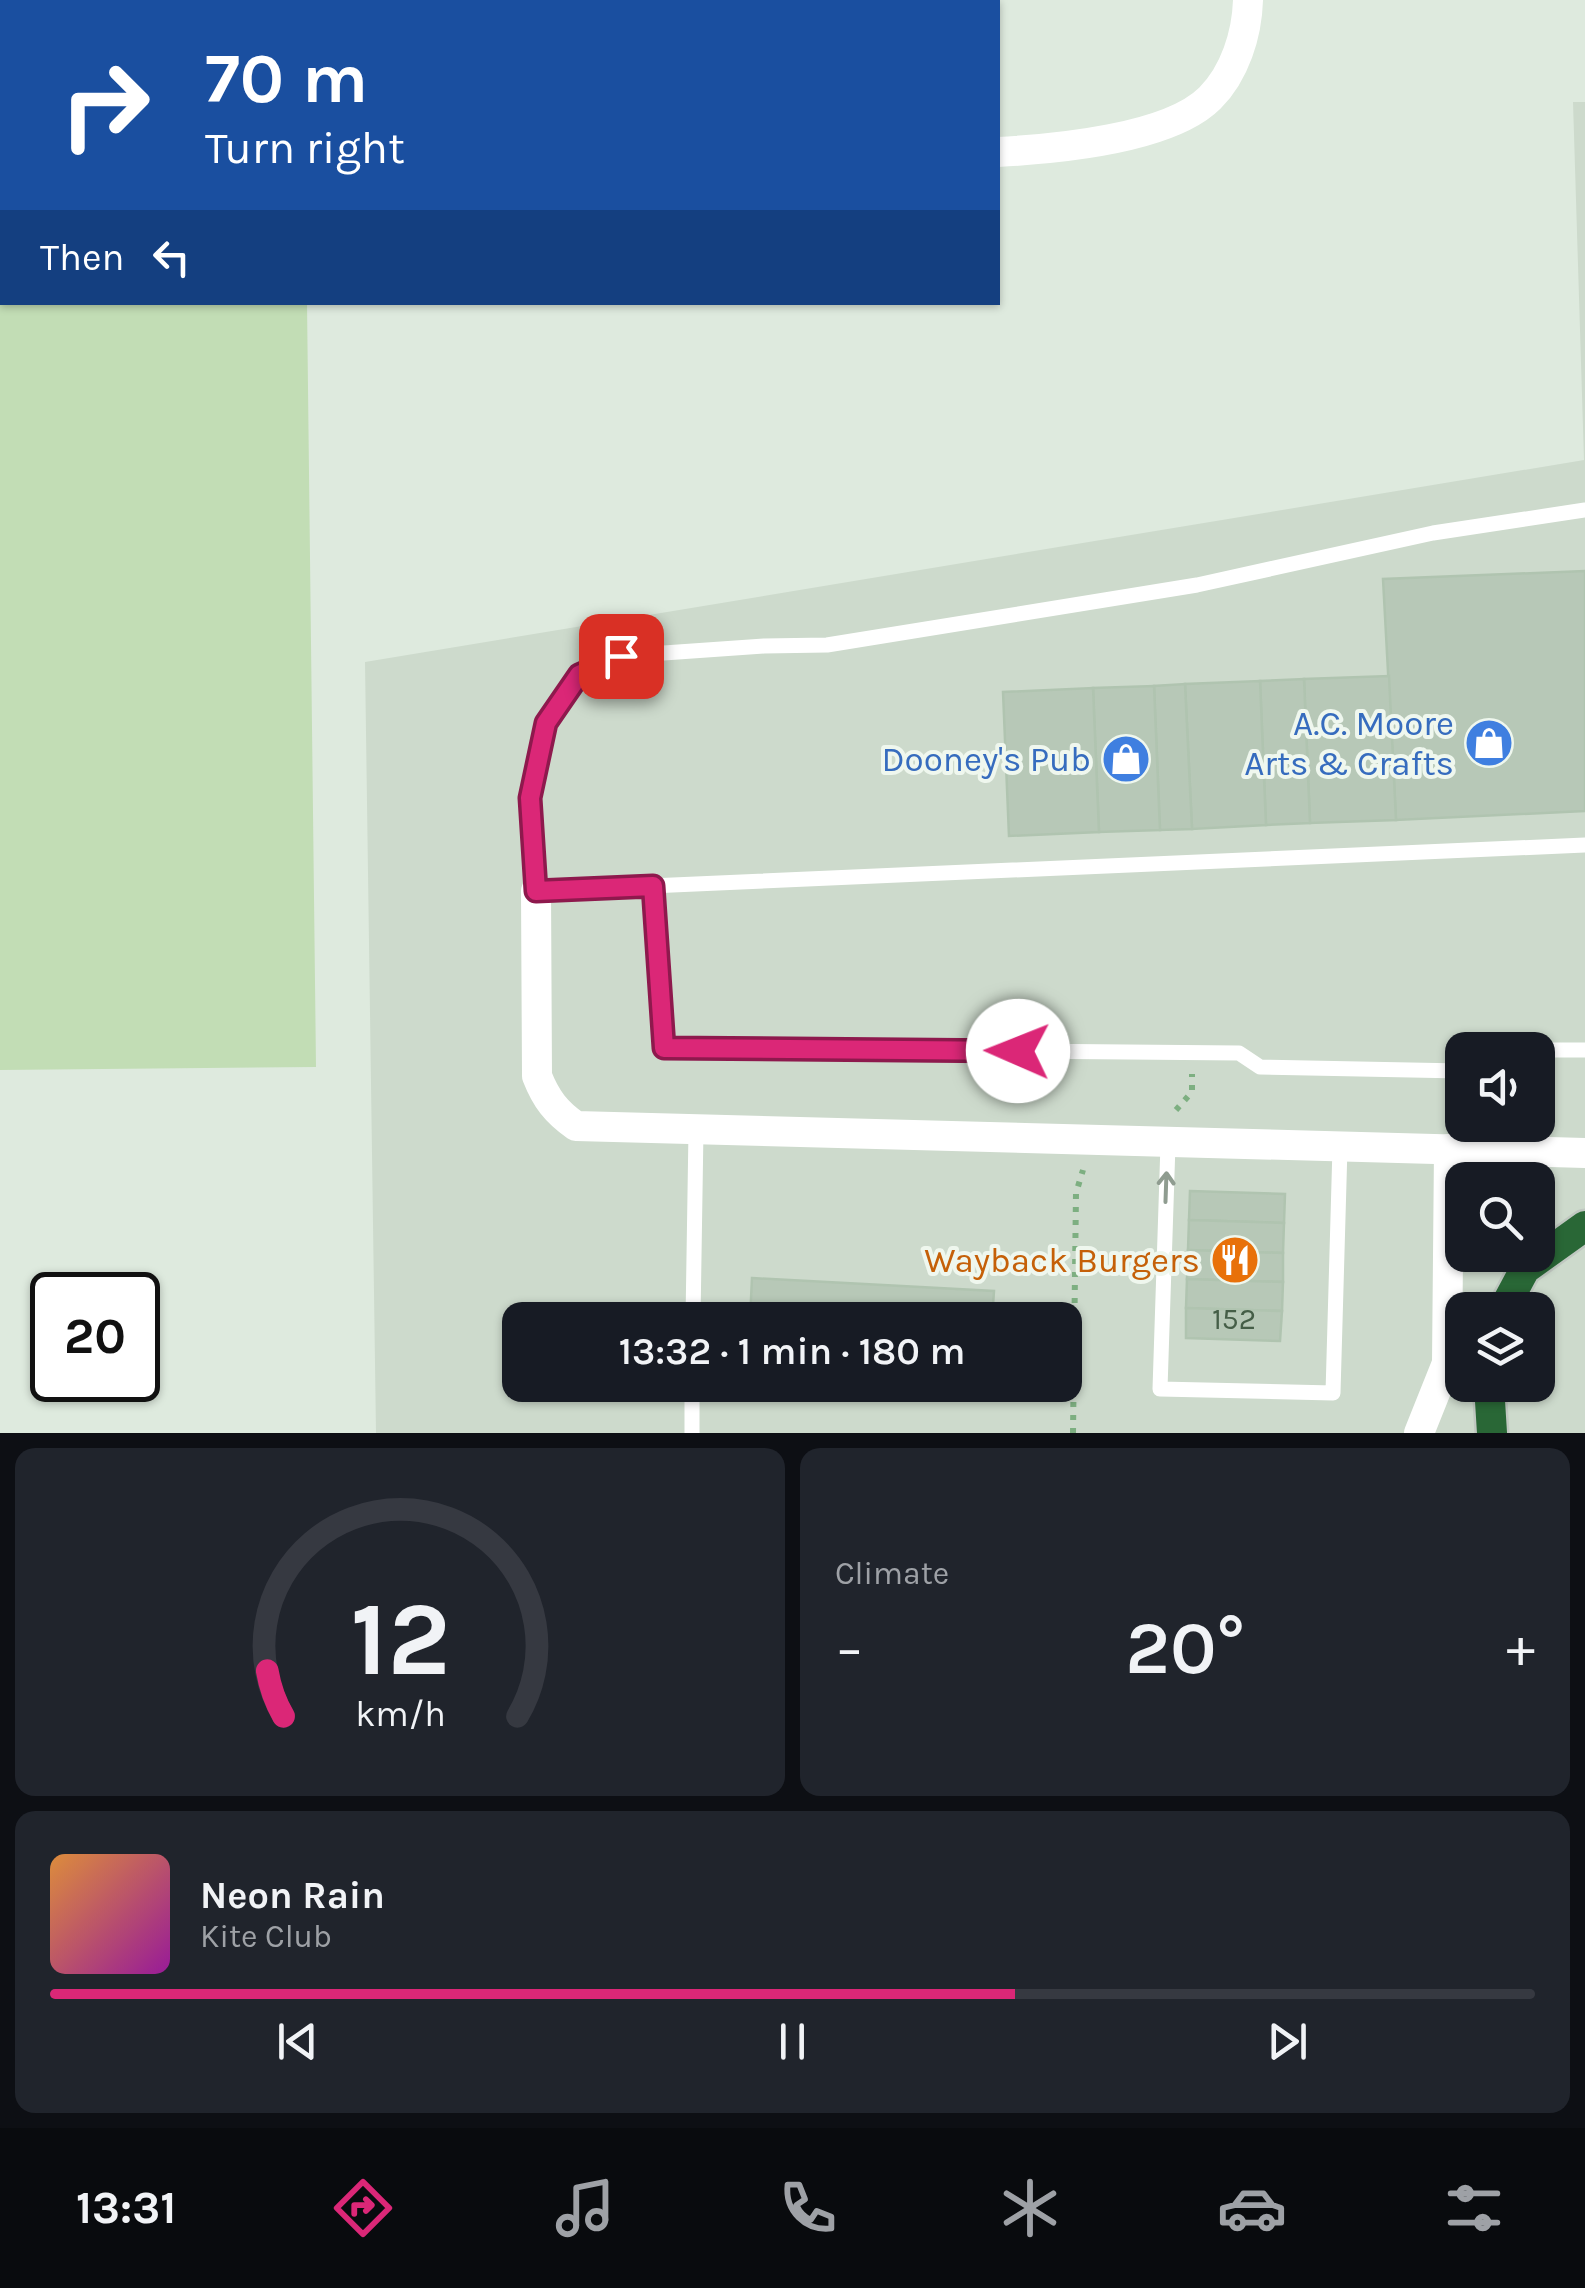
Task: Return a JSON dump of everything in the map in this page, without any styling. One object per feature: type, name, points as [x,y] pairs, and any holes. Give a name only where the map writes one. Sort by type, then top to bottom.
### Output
[{"type":"highway","points":[[1513,1292],[1525,1269],[1585,1226]]},
{"type":"highway","points":[[1489,1402],[1492,1433]]},
{"type":"street","points":[[1000,152],[1038,150],[1130,135],[1185,115],[1207,101],[1224,82],[1247,26],[1248,0]]},
{"type":"street","points":[[536,891],[537,1076],[558,1114],[576,1126],[1084,1142],[1170,1129],[1340,1147],[1585,1153]]},
{"type":"street","points":[[1419,1433],[1447,1363],[1449,1149]]},
{"type":"lane","points":[[1585,510],[1433,533],[1197,585],[827,645],[621,656],[579,675],[546,723],[530,798],[536,891],[1585,845]]},
{"type":"lane","points":[[653,886],[664,1048],[1239,1053],[1260,1067],[1445,1071]]},
{"type":"lane","points":[[1555,1050],[1585,1050]]},
{"type":"lane","points":[[1170,1129],[1160,1389],[1333,1393],[1340,1147]]},
{"type":"lane","points":[[694,1302],[696,1130]]},
{"type":"lane","points":[[692,1402],[692,1433]]},
{"type":"path","points":[[1170,1129],[1192,1092],[1192,1053]]},
{"type":"path","points":[[1072,1433],[1076,1192],[1083,1172],[1084,1142]]},
{"type":"shaded area","points":[[1573,102],[1585,102],[1585,1433],[376,1433],[365,662],[1584,460]]},
{"type":"green space","points":[[0,305],[307,305],[316,1067],[0,1070]]},
{"type":"building","name":"A.C. Moore Arts & Crafts","points":[[1585,571],[1585,811],[1396,820],[1383,579]]},
{"type":"building","points":[[1389,676],[1396,820],[1310,823],[1304,679]]},
{"type":"building","points":[[1304,679],[1310,823],[1266,825],[1260,681]]},
{"type":"building","points":[[1260,681],[1266,825],[1192,829],[1185,684]]},
{"type":"building","points":[[1185,684],[1192,829],[1160,830],[1154,686]]},
{"type":"building","name":"Dooney's Pub","points":[[1154,686],[1160,830],[1099,832],[1093,688]]},
{"type":"building","points":[[1093,688],[1099,832],[1009,836],[1003,692]]},
{"type":"building","points":[[1190,1191],[1285,1194],[1284,1223],[1189,1220]]},
{"type":"building","points":[[1189,1220],[1284,1223],[1283,1253],[1188,1250]]},
{"type":"building","name":"Wayback Burgers","points":[[1188,1250],[1283,1253],[1283,1282],[1187,1279]]},
{"type":"building","points":[[752,1278],[994,1291],[993,1302],[751,1302]]},
{"type":"building","points":[[1187,1279],[1283,1282],[1282,1311],[1186,1308]]},
{"type":"building","points":[[1186,1308],[1282,1311],[1280,1341],[1186,1338]]},
{"type":"place","name":"A.C. Moore Arts & Crafts","points":[[1489,743]]},
{"type":"place","name":"Dooney's Pub","points":[[1126,759]]},
{"type":"place","name":"Wayback Burgers","points":[[1235,1260]]},
{"type":"route","points":[[621,656],[579,675],[546,723],[530,798],[536,891],[653,886],[664,1048],[1018,1051]]}]
